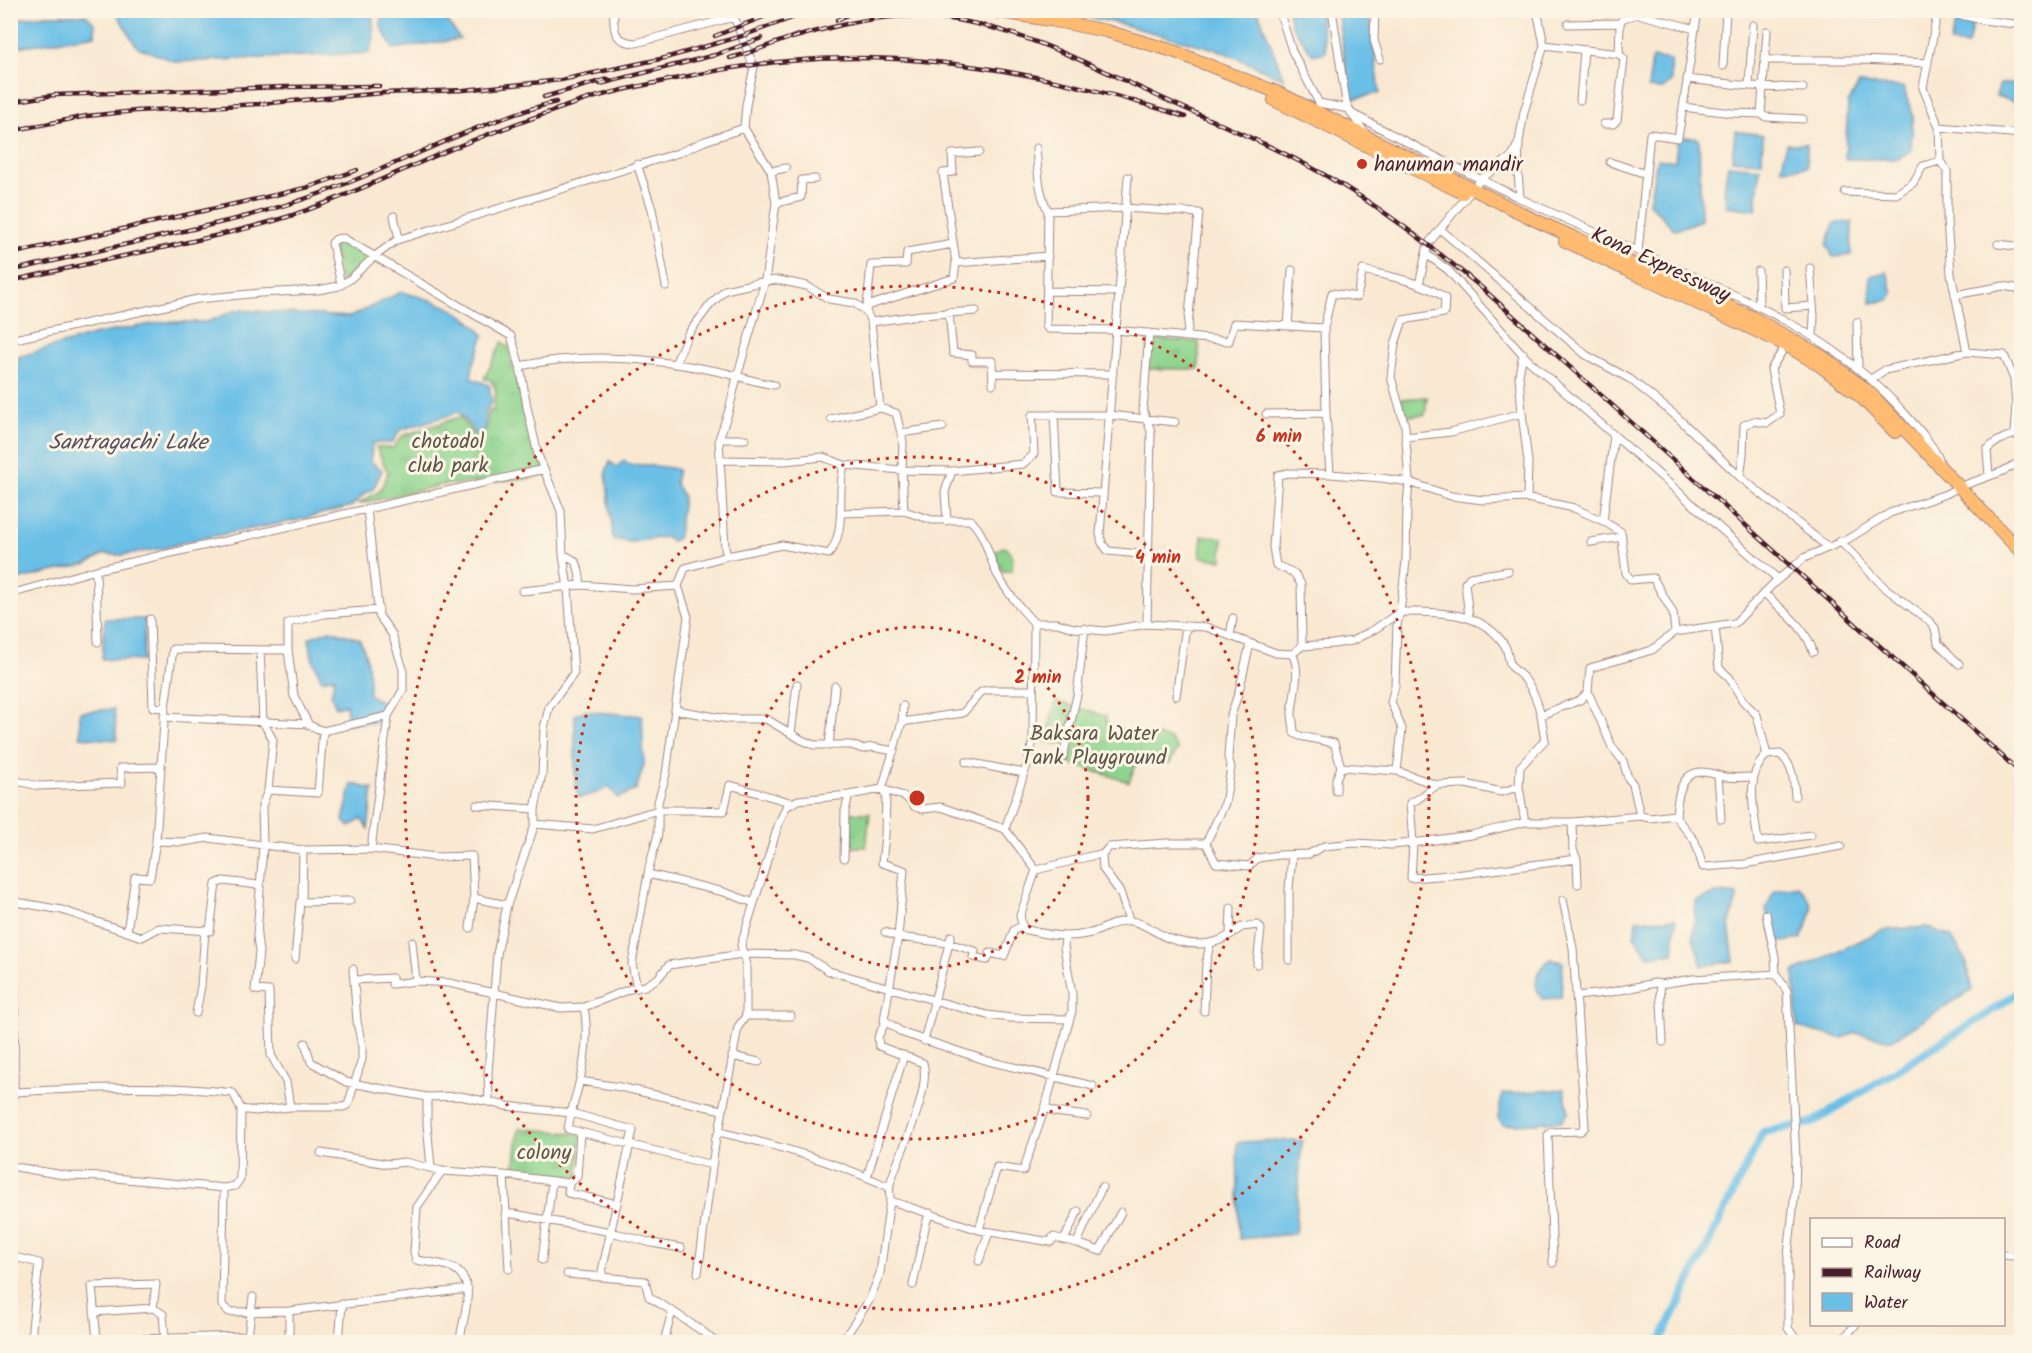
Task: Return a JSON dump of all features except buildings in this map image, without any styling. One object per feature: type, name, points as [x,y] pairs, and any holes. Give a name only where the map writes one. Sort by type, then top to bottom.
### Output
[{"type":"highway","name":"Kona Expressway","points":[[988,10],[1106,31],[1173,51],[1281,94],[1786,345],[1820,365],[1862,398],[2022,553]]},
{"type":"highway","name":"Kona Expressway","points":[[1232,74],[1275,100],[1474,188],[1537,221],[1609,251],[1752,317],[1823,357],[1869,392],[1944,472],[1956,489],[2022,562]]},
{"type":"street","points":[[614,10],[616,34],[628,43],[636,43],[733,14],[754,67],[744,128],[771,171],[776,203],[765,281],[719,438],[727,556]]},
{"type":"street","points":[[1279,10],[1292,51],[1319,103],[1350,111],[1474,188],[1520,198],[1759,306],[1813,336],[1858,368],[1898,405],[1938,454],[1944,472]]},
{"type":"street","points":[[1332,10],[1346,102],[1369,137]]},
{"type":"street","points":[[1375,10],[1374,40],[1380,59]]},
{"type":"street","points":[[1520,198],[1519,142],[1524,112],[1544,45],[1538,10]]},
{"type":"street","points":[[1638,251],[1650,134],[1678,138],[1698,10]]},
{"type":"street","points":[[1723,66],[1726,10]]},
{"type":"street","points":[[1967,352],[1951,274],[1947,221],[1947,171],[1940,161],[1939,127],[1923,88],[1938,10],[1989,21],[2022,25]]},
{"type":"street","points":[[1619,54],[1620,23],[1623,18],[1638,12],[1695,28]]},
{"type":"street","points":[[1568,24],[1620,23]]},
{"type":"street","points":[[1749,86],[1753,25]]},
{"type":"street","points":[[1761,114],[1767,31]]},
{"type":"street","points":[[1544,45],[1619,54],[1624,59],[1617,120],[1613,124],[1604,124]]},
{"type":"street","points":[[1580,100],[1584,50]]},
{"type":"street","points":[[1766,60],[1928,63]]},
{"type":"street","points":[[1687,79],[1749,86],[1803,88]]},
{"type":"street","points":[[1683,107],[1803,119]]},
{"type":"street","points":[[1939,127],[2022,134]]},
{"type":"street","points":[[10,340],[198,298],[318,290],[341,285],[399,239],[678,153],[744,128]]},
{"type":"street","points":[[1419,285],[1428,244],[1474,188],[1512,156],[1519,142]]},
{"type":"street","points":[[1036,148],[1038,182],[1042,200],[1048,211],[1046,326],[1048,328],[1116,330],[1229,341],[1234,323],[1324,328]]},
{"type":"street","points":[[675,364],[688,334],[710,305],[725,290],[778,280],[807,286],[829,299],[854,303],[866,309],[954,278],[956,263],[944,173],[953,172],[952,154],[980,152]]},
{"type":"street","points":[[1845,192],[1896,194],[1912,183],[1923,166],[1940,161]]},
{"type":"street","points":[[1610,162],[1646,174]]},
{"type":"street","points":[[637,164],[652,209],[666,286]]},
{"type":"street","points":[[771,171],[786,168]]},
{"type":"street","points":[[1128,177],[1100,534],[1102,543],[1108,551],[1150,555]]},
{"type":"street","points":[[776,203],[801,197],[802,180],[815,178]]},
{"type":"street","points":[[1048,211],[1125,207],[1199,213],[1187,336]]},
{"type":"street","points":[[393,216],[399,239]]},
{"type":"street","points":[[1440,229],[1586,355],[1630,379],[1676,416],[1740,477],[1828,547]]},
{"type":"street","points":[[341,285],[332,243],[336,238],[349,240],[511,336],[520,366],[538,455],[561,511],[574,673],[549,707],[544,728],[542,774],[535,809],[535,824],[507,905],[497,954],[488,1073],[489,1102]]},
{"type":"street","points":[[880,408],[871,322],[866,309],[871,266],[906,264],[907,252],[953,244]]},
{"type":"street","points":[[1998,244],[2022,247]]},
{"type":"street","points":[[1426,254],[1448,270],[1523,353],[1778,579]]},
{"type":"street","points":[[956,263],[1048,256]]},
{"type":"street","points":[[1810,268],[1813,336]]},
{"type":"street","points":[[1288,326],[1292,270]]},
{"type":"street","points":[[1330,474],[1324,328],[1332,293],[1357,297],[1363,270],[1419,285],[1439,293],[1445,298],[1444,313],[1403,320],[1395,344],[1391,378],[1405,426],[1409,482],[1406,561],[1397,625],[1395,686],[1391,702],[1402,729],[1397,771]]},
{"type":"street","points":[[1784,270],[1785,308],[1813,306]]},
{"type":"street","points":[[1758,271],[1759,306]]},
{"type":"street","points":[[1955,295],[2003,286],[2022,289]]},
{"type":"street","points":[[1047,291],[1119,292]]},
{"type":"street","points":[[871,322],[976,311]]},
{"type":"street","points":[[950,312],[953,353],[972,355],[972,361],[992,361],[993,384]]},
{"type":"street","points":[[1857,322],[1858,368]]},
{"type":"street","points":[[1147,624],[1151,431],[1143,410],[1149,333]]},
{"type":"street","points":[[1740,477],[1744,426],[1753,421],[1767,423],[1780,414],[1771,369],[1786,345]]},
{"type":"street","points":[[1871,379],[1885,370],[1967,352],[2004,355],[2014,379],[2018,434],[1992,444],[1987,450],[1989,476]]},
{"type":"street","points":[[1523,353],[1519,375],[1528,462],[1527,498]]},
{"type":"street","points":[[520,366],[564,358],[618,359],[675,364],[774,385]]},
{"type":"street","points":[[993,373],[1113,374]]},
{"type":"street","points":[[831,419],[880,408],[896,413],[903,441],[904,511]]},
{"type":"street","points":[[1266,414],[1326,413]]},
{"type":"street","points":[[1406,437],[1451,432],[1522,413]]},
{"type":"street","points":[[1054,414],[1058,492],[1102,493]]},
{"type":"street","points":[[720,460],[784,461],[823,457],[844,465],[952,471],[1023,464],[1034,454],[1032,415],[1109,415],[1175,422]]},
{"type":"street","points":[[901,433],[943,427]]},
{"type":"street","points":[[1603,521],[1614,435]]},
{"type":"street","points":[[719,438],[745,439]]},
{"type":"street","points":[[1640,816],[1633,784],[1628,778],[1623,761],[1612,747],[1588,692],[1590,668],[1647,652],[1675,632],[1735,622],[1778,579],[1804,558],[1848,539],[1890,513],[2021,462]]},
{"type":"street","points":[[637,988],[632,964],[648,874],[658,834],[658,802],[666,774],[688,617],[678,586],[685,568],[727,556],[782,545],[829,554],[834,547],[841,513],[844,465]]},
{"type":"street","points":[[10,594],[96,570],[544,469]]},
{"type":"street","points":[[947,521],[945,492],[952,471]]},
{"type":"street","points":[[1302,646],[1301,584],[1294,573],[1276,565],[1273,547],[1278,475],[1288,472],[1409,482],[1451,496],[1483,500],[1527,498],[1574,508],[1603,521],[1620,532],[1626,573],[1630,580],[1653,578],[1673,613],[1675,632]]},
{"type":"street","points":[[367,509],[380,616],[392,634],[403,669],[403,690],[388,716],[371,849]]},
{"type":"street","points":[[841,513],[904,511],[932,520],[970,520],[978,527],[998,575],[1016,603],[1034,623],[1033,741],[1005,829]]},
{"type":"street","points":[[1591,542],[1622,537]]},
{"type":"street","points":[[1840,542],[1884,587],[1929,621],[1935,628],[1938,643],[1959,664]]},
{"type":"street","points":[[563,555],[573,557],[577,562],[581,585]]},
{"type":"street","points":[[96,570],[98,642]]},
{"type":"street","points":[[1469,617],[1466,579],[1508,571]]},
{"type":"street","points":[[522,591],[581,585],[632,589],[678,586]]},
{"type":"street","points":[[1764,593],[1793,620],[1810,641],[1813,652]]},
{"type":"street","points":[[308,724],[294,696],[288,650],[288,623],[324,614],[379,610]]},
{"type":"street","points":[[1034,623],[1057,623],[1074,628],[1105,631],[1147,624],[1206,627],[1276,653],[1292,654],[1302,646],[1333,645],[1352,641],[1374,630],[1400,612],[1436,612],[1469,617],[1491,629],[1506,647],[1511,665],[1526,680],[1536,697],[1545,740],[1520,767],[1519,787],[1526,822]]},
{"type":"street","points":[[1230,636],[1233,618]]},
{"type":"street","points":[[150,619],[153,707],[165,708]]},
{"type":"street","points":[[1176,696],[1186,626]]},
{"type":"street","points":[[1715,626],[1719,668],[1729,677],[1743,701],[1757,715],[1767,755]]},
{"type":"street","points":[[1063,757],[1077,695],[1085,628]]},
{"type":"street","points":[[1206,843],[1225,803],[1231,768],[1228,757],[1231,715],[1250,644]]},
{"type":"street","points":[[127,932],[135,877],[150,878],[156,841],[164,717],[173,649],[288,650]]},
{"type":"street","points":[[260,650],[263,722],[273,740],[268,790],[262,806],[263,844],[257,936],[259,952],[255,990],[269,991],[271,1055],[286,1082],[290,1107]]},
{"type":"street","points":[[1292,654],[1296,660],[1292,714],[1294,732],[1300,736],[1334,743],[1341,767],[1336,778],[1336,791]]},
{"type":"street","points":[[791,734],[797,684]]},
{"type":"street","points":[[829,746],[835,686]]},
{"type":"street","points":[[902,722],[963,713],[981,692],[987,690],[1032,690]]},
{"type":"street","points":[[1541,715],[1580,700],[1588,692]]},
{"type":"street","points":[[882,789],[902,722],[903,706]]},
{"type":"street","points":[[676,710],[728,719],[766,719],[814,745],[851,745],[894,752]]},
{"type":"street","points":[[164,717],[308,724],[323,731],[388,716]]},
{"type":"street","points":[[268,790],[318,794],[323,731]]},
{"type":"street","points":[[1795,796],[1788,762],[1780,754],[1767,755],[1758,763],[1753,777],[1758,842],[1811,835]]},
{"type":"street","points":[[966,762],[1024,774]]},
{"type":"street","points":[[10,784],[22,782],[38,786],[122,783],[120,768],[161,767]]},
{"type":"street","points":[[1341,767],[1397,771],[1437,785],[1466,784],[1501,792],[1519,787]]},
{"type":"street","points":[[1676,817],[1678,794],[1685,781],[1698,772],[1726,777],[1753,777]]},
{"type":"street","points":[[1718,775],[1721,819]]},
{"type":"street","points":[[535,824],[592,829],[658,810],[724,812],[730,785],[793,803]]},
{"type":"street","points":[[1437,785],[1410,803],[1413,843],[1411,879],[1577,859]]},
{"type":"street","points":[[882,789],[886,795],[882,863],[904,870],[898,937],[884,1020],[903,1033],[988,1062],[1093,1086]]},
{"type":"street","points":[[698,1273],[716,1137],[719,1132],[738,1027],[746,1016],[746,965],[741,945],[786,807],[809,798],[849,795],[882,789],[906,797],[915,807],[923,809],[941,807],[1005,829],[1036,870]]},
{"type":"street","points":[[844,858],[845,811],[849,795]]},
{"type":"street","points":[[477,806],[535,809]]},
{"type":"street","points":[[1206,843],[1216,863],[1249,866],[1258,858],[1309,854],[1324,846],[1355,843],[1391,845],[1413,843],[1471,835],[1526,822],[1572,822],[1674,815],[1695,841],[1703,867],[1745,864],[1841,846]]},
{"type":"street","points":[[1572,822],[1578,884]]},
{"type":"street","points":[[156,841],[183,842],[208,838],[303,850],[371,849],[436,856],[472,856],[474,898],[470,928]]},
{"type":"street","points":[[1129,920],[1120,892],[1103,869],[1102,855],[1108,847],[1206,843]]},
{"type":"street","points":[[295,959],[299,907],[302,902],[303,850]]},
{"type":"street","points":[[1036,870],[1102,855]]},
{"type":"street","points":[[1289,960],[1289,889],[1292,855]]},
{"type":"street","points":[[1036,870],[1020,916],[1023,929],[1065,938],[1094,933],[1109,925],[1129,920],[1145,925],[1169,938],[1210,944],[1220,941],[1242,927],[1258,925],[1261,929],[1257,964]]},
{"type":"street","points":[[648,874],[724,892],[754,903]]},
{"type":"street","points":[[10,901],[62,910],[142,937],[159,928],[210,931],[218,882],[259,885]]},
{"type":"street","points":[[474,898],[507,905]]},
{"type":"street","points":[[1553,1263],[1548,1135],[1551,1132],[1581,1131],[1585,1127],[1573,948],[1563,900]]},
{"type":"street","points":[[302,902],[350,901]]},
{"type":"street","points":[[1230,934],[1231,908]]},
{"type":"street","points":[[1766,914],[1775,957],[1776,974],[1787,991],[1796,1141],[1795,1191],[1788,1256],[1788,1328],[1798,1342]]},
{"type":"street","points":[[885,932],[898,937],[949,939],[975,951],[973,957],[987,960],[990,953],[1004,956],[1014,930],[1022,926]]},
{"type":"street","points":[[196,1013],[201,986],[205,930]]},
{"type":"street","points":[[979,1230],[997,1167],[1023,1171],[1045,1108],[1070,1019],[1072,994],[1064,946],[1065,938]]},
{"type":"street","points":[[924,1041],[949,939]]},
{"type":"street","points":[[412,942],[416,981]]},
{"type":"street","points":[[1204,1011],[1206,963],[1210,944]]},
{"type":"street","points":[[354,980],[392,978],[392,984],[416,981],[449,983],[561,1008],[584,1007],[630,988],[645,986],[658,978],[669,965],[742,954],[801,957],[808,958],[829,971],[987,1015],[1011,1018],[1070,1019]]},
{"type":"street","points":[[241,1109],[255,1111],[348,1105],[362,1059],[353,969]]},
{"type":"street","points":[[10,970],[15,986],[14,1092],[10,1120]]},
{"type":"street","points":[[1576,996],[1606,993],[1655,983],[1776,974]]},
{"type":"street","points":[[1660,984],[1663,1042]]},
{"type":"street","points":[[584,1007],[587,1045],[568,1129],[712,1165]]},
{"type":"street","points":[[746,1016],[791,1016]]},
{"type":"street","points":[[842,1342],[870,1299],[880,1273],[891,1201],[889,1187],[912,1126],[923,1083],[923,1063],[879,1046],[878,1037],[886,1021]]},
{"type":"street","points":[[305,1043],[311,1062],[346,1082],[427,1097],[460,1096],[506,1106],[571,1113],[633,1130],[602,1277]]},
{"type":"street","points":[[867,1177],[904,1054]]},
{"type":"street","points":[[732,1056],[759,1062]]},
{"type":"street","points":[[580,1081],[620,1087],[722,1110]]},
{"type":"street","points":[[10,1166],[69,1176],[224,1188],[235,1186],[240,1179],[241,1109],[233,1093],[207,1090],[84,1088],[14,1092]]},
{"type":"street","points":[[427,1097],[431,1167]]},
{"type":"street","points":[[1045,1108],[1055,1112],[1087,1116]]},
{"type":"street","points":[[321,1153],[388,1164],[405,1162],[442,1171],[504,1175],[569,1183],[578,1176],[580,1132]]},
{"type":"street","points":[[719,1132],[769,1143],[867,1177],[889,1187]]},
{"type":"street","points":[[442,1171],[417,1207],[414,1252],[416,1260],[451,1267],[460,1274],[468,1289],[460,1342]]},
{"type":"street","points":[[504,1175],[509,1269]]},
{"type":"street","points":[[542,1260],[552,1182]]},
{"type":"street","points":[[569,1183],[568,1193],[617,1204]]},
{"type":"street","points":[[1077,1243],[1102,1187]]},
{"type":"street","points":[[224,1188],[222,1305],[229,1312],[289,1311],[468,1289]]},
{"type":"street","points":[[891,1201],[979,1230],[1051,1242],[1053,1237],[1100,1251],[1120,1212]]},
{"type":"street","points":[[1064,1240],[1078,1210]]},
{"type":"street","points":[[913,1285],[930,1213]]},
{"type":"street","points":[[505,1214],[548,1220],[610,1232],[652,1244],[681,1248]]},
{"type":"street","points":[[980,1261],[989,1232]]},
{"type":"street","points":[[2005,1255],[2022,1257]]},
{"type":"street","points":[[10,1256],[39,1263],[32,1342]]},
{"type":"street","points":[[567,1274],[645,1281],[649,1297],[715,1342]]},
{"type":"street","points":[[153,1308],[156,1284],[92,1286],[97,1341],[248,1336],[253,1297]]},
{"type":"street","points":[[339,1342],[342,1304]]},
{"type":"street","points":[[94,1312],[153,1308],[163,1314],[165,1338]]},
{"type":"street","points":[[289,1311],[289,1342]]},
{"type":"street","points":[[664,1342],[672,1311]]},
{"type":"street","points":[[1841,1342],[1854,1326]]},
{"type":"green space","points":[[336,239],[375,256],[341,283],[332,243]]},
{"type":"green space","points":[[1148,339],[1199,342],[1199,369],[1147,369]]},
{"type":"green space","name":"chotodol club park","points":[[502,342],[508,346],[529,427],[547,474],[528,479],[442,485],[358,504],[380,491],[388,473],[376,447],[393,448],[402,436],[460,417],[477,439],[487,428],[489,410],[493,410],[496,391],[491,380],[484,379]]},
{"type":"green space","points":[[1427,397],[1425,415],[1405,416],[1400,399]]},
{"type":"green space","points":[[1202,536],[1223,538],[1222,560],[1200,557]]},
{"type":"green space","points":[[1003,547],[1008,549],[1013,560],[1012,571],[1003,571],[997,563],[996,551]]},
{"type":"green space","name":"Baksara Water Tank Playground","points":[[1056,701],[1106,716],[1107,723],[1118,728],[1170,739],[1178,749],[1169,764],[1139,756],[1129,782],[1062,761],[1068,746],[1045,741]]},
{"type":"green space","points":[[848,813],[870,813],[866,847],[846,847]]},
{"type":"green space","name":"colony","points":[[519,1128],[581,1134],[578,1179],[514,1170]]},
{"type":"water","points":[[115,11],[372,11],[374,38],[369,53],[176,62],[137,47]]},
{"type":"water","points":[[382,11],[443,11],[460,39],[393,49],[381,27]]},
{"type":"water","points":[[1052,11],[1258,11],[1284,79],[1219,50],[1113,22]]},
{"type":"water","points":[[1288,11],[1319,11],[1326,52],[1313,55],[1291,25]]},
{"type":"water","points":[[1337,11],[1369,11],[1380,93],[1351,99]]},
{"type":"water","points":[[46,15],[86,15],[95,24],[95,35],[11,48],[11,20]]},
{"type":"water","points":[[1956,21],[1973,21],[1968,45],[1950,43]]},
{"type":"water","points":[[1652,58],[1671,60],[1671,82],[1663,89],[1648,88]]},
{"type":"water","points":[[1859,84],[1903,87],[1913,115],[1911,150],[1898,159],[1845,159],[1848,103]]},
{"type":"water","points":[[2000,84],[2021,84],[2021,104],[1996,96]]},
{"type":"water","points":[[1735,131],[1763,135],[1762,162],[1732,160]]},
{"type":"water","points":[[1678,136],[1699,139],[1701,220],[1675,230],[1649,203],[1657,159],[1675,161]]},
{"type":"water","points":[[1786,144],[1807,144],[1807,167],[1782,169]]},
{"type":"water","points":[[1728,165],[1760,168],[1756,210],[1726,206],[1724,189]]},
{"type":"water","points":[[1852,222],[1851,255],[1833,257],[1827,245],[1834,223]]},
{"type":"water","points":[[1887,272],[1893,293],[1889,300],[1871,303],[1870,276]]},
{"type":"water","name":"Santragachi Lake","points":[[401,292],[447,306],[466,318],[484,335],[473,365],[471,378],[489,385],[492,402],[486,410],[485,427],[477,435],[459,412],[400,430],[392,443],[372,443],[371,462],[382,470],[373,490],[365,493],[352,506],[298,520],[188,541],[165,548],[122,555],[104,554],[87,564],[11,581],[10,373],[18,372],[18,357],[97,334],[163,322],[207,322],[236,310],[350,317]]},
{"type":"water","points":[[624,460],[630,465],[640,464],[678,470],[675,483],[683,496],[678,538],[672,541],[665,537],[631,542],[613,539],[606,471],[610,462],[617,467]]},
{"type":"water","points":[[105,619],[145,619],[143,661],[102,659]]},
{"type":"water","points":[[330,630],[359,639],[368,666],[369,695],[384,703],[379,722],[346,724],[346,704],[336,707],[331,695],[335,677],[322,680],[313,661],[309,638]]},
{"type":"water","points":[[114,709],[117,740],[80,737],[80,712]]},
{"type":"water","points":[[584,711],[642,716],[644,765],[636,790],[618,798],[609,787],[579,798],[575,785],[575,715]]},
{"type":"water","points":[[352,784],[373,789],[368,829],[361,819],[350,827],[343,820]]},
{"type":"water","points":[[1798,886],[1805,893],[1811,905],[1812,911],[1808,923],[1801,939],[1775,943],[1766,909],[1774,891]]},
{"type":"water","points":[[1717,893],[1738,895],[1729,925],[1734,961],[1702,966],[1693,937],[1696,901]]},
{"type":"water","points":[[1676,919],[1673,953],[1648,956],[1634,936],[1637,920]]},
{"type":"water","points":[[1926,927],[1951,936],[1965,959],[1972,990],[1892,1040],[1856,1033],[1841,1038],[1797,1027],[1794,972],[1883,930]]},
{"type":"water","points":[[1551,959],[1563,962],[1561,998],[1542,999],[1537,988],[1537,977],[1542,967]]},
{"type":"water","points":[[1564,1089],[1569,1112],[1561,1121],[1503,1125],[1498,1118],[1502,1094]]},
{"type":"water","points":[[1302,1140],[1295,1234],[1239,1239],[1237,1142]]},
{"type":"waterway","points":[[1660,1342],[1763,1132],[1812,1123],[2022,990]]},
{"type":"railway","points":[[715,36],[781,10]]},
{"type":"railway","points":[[10,131],[87,116],[136,111],[259,104],[383,93],[464,90],[561,80],[665,58],[742,36],[814,10]]},
{"type":"railway","points":[[837,20],[857,10]]},
{"type":"railway","points":[[792,38],[844,24],[898,16],[934,17],[990,27],[1045,46],[1099,69],[1281,152],[1344,186],[1405,227],[1482,288],[2022,774]]},
{"type":"railway","points":[[730,58],[798,35]]},
{"type":"railway","points":[[600,84],[715,55],[762,38]]},
{"type":"railway","points":[[10,281],[234,232],[281,219],[341,197],[476,139],[585,100],[641,86],[745,66],[839,58],[940,62],[1039,78],[1137,102],[1185,117]]},
{"type":"railway","points":[[544,97],[608,79]]},
{"type":"railway","points":[[10,102],[55,95],[379,86]]},
{"type":"railway","points":[[10,271],[236,219],[287,204],[325,192],[500,119],[556,102]]},
{"type":"railway","points":[[10,254],[309,187],[357,170]]},
{"type":"place","name":"hanuman mandir","points":[[1362,164]]}]
